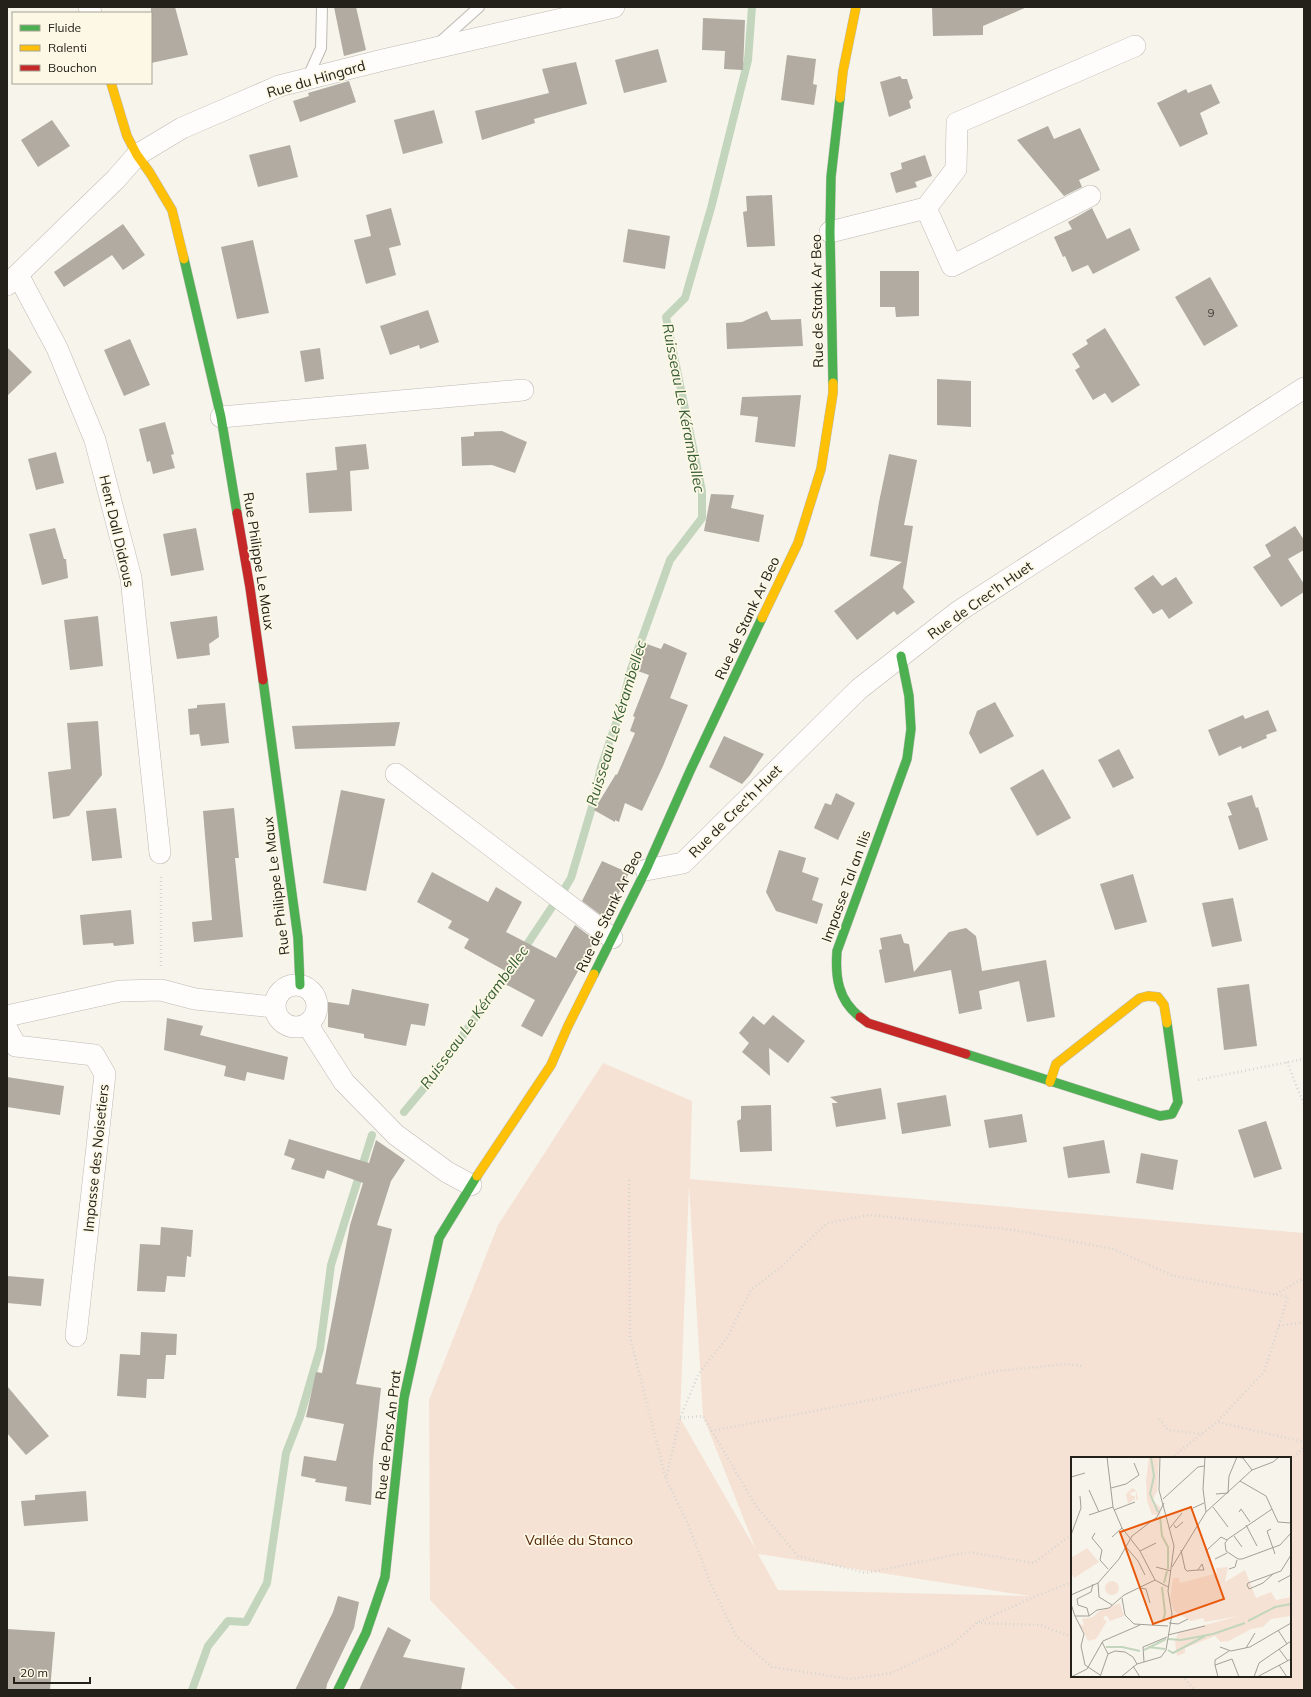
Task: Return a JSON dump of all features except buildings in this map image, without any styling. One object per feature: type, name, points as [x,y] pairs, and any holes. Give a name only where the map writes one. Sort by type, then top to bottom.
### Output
[{"type":"street","name":"Rue du Hingard","points":[[12,280],[116,179],[137,155],[182,128],[279,86],[614,7]]},
{"type":"street","name":"Rue de Stank Ar Beo","points":[[471,1185],[551,1065],[568,1026],[646,870],[690,771],[798,543],[821,469],[833,393],[830,232],[831,177],[843,71],[856,7]]},
{"type":"street","points":[[830,232],[926,208],[956,169],[957,123],[1135,46]]},
{"type":"street","name":"Rue Philippe Le Maux","points":[[111,84],[127,136],[137,155],[150,173],[172,210],[221,417],[253,603],[298,938],[300,985]]},
{"type":"street","points":[[926,208],[952,266],[1090,196]]},
{"type":"street","name":"Hent Dall Didrous","points":[[12,280],[57,348],[95,440],[130,578],[160,853]]},
{"type":"street","name":"Rue de Crec'h Huet","points":[[646,870],[683,863],[859,689],[958,611],[1304,388]]},
{"type":"street","points":[[221,417],[523,390]]},
{"type":"street","name":"Impasse Tal an Ilis","points":[[901,656],[909,696],[911,729],[907,759],[837,951],[836,969],[838,989],[844,1001],[855,1014],[868,1023],[1050,1082],[1160,1116],[1172,1114],[1178,1102],[1164,1005],[1158,997],[1148,996],[1140,998],[1056,1064],[1050,1082]]},
{"type":"street","points":[[396,774],[612,938]]},
{"type":"street","points":[[300,985],[311,991],[317,1002],[315,1015],[307,1024],[293,1028],[280,1021],[274,1007],[277,995],[287,987],[300,985]]},
{"type":"street","points":[[7,1016],[120,991],[161,990],[195,999],[274,1007]]},
{"type":"street","points":[[307,1024],[344,1082],[396,1135],[447,1172],[471,1185]]},
{"type":"street","name":"Impasse des Noisetiers","points":[[7,1029],[16,1046],[94,1055],[105,1074],[76,1336]]},
{"type":"street","name":"Rue de Pors An Prat","points":[[338,1690],[366,1633],[385,1577],[404,1398],[440,1238],[471,1185]]},
{"type":"lane","points":[[308,79],[321,48],[322,7]]},
{"type":"lane","points":[[432,49],[479,7]]},
{"type":"path","points":[[160,853],[161,990]]},
{"type":"path","points":[[1176,1084],[1304,1059]]},
{"type":"path","points":[[1287,1062],[1304,1105]]},
{"type":"path","points":[[629,1180],[630,1337],[666,1479],[688,1524],[710,1582],[736,1636],[772,1667],[850,1679],[891,1673],[952,1644],[976,1623],[1071,1582]]},
{"type":"path","points":[[666,1479],[680,1418],[699,1373],[727,1338],[751,1290],[782,1266],[827,1223],[869,1216],[1014,1230],[1113,1249],[1174,1276],[1288,1297],[1264,1372],[1217,1422],[1172,1457]]},
{"type":"path","points":[[1276,1294],[1304,1278]]},
{"type":"path","points":[[1279,1326],[1304,1322]]},
{"type":"path","points":[[711,1431],[881,1398],[997,1371],[1066,1364],[1082,1366]]},
{"type":"path","points":[[680,1418],[703,1416],[756,1506],[798,1556],[866,1573],[968,1552],[1034,1563],[1071,1535]]},
{"type":"path","points":[[1158,1419],[1168,1430],[1202,1434]]},
{"type":"path","points":[[1217,1422],[1304,1442]]},
{"type":"path","points":[[1291,1458],[1304,1448]]},
{"type":"path","points":[[976,1623],[1040,1625],[1071,1637]]},
{"type":"path","points":[[1183,1677],[1195,1690]]},
{"type":"green space","name":"Vallée du Stanco","points":[[603,1063],[692,1101],[690,1179],[1304,1233],[1304,1690],[517,1690],[430,1600],[429,1400],[498,1225]],"holes":[[[689,1185],[703,1416],[756,1550],[680,1418]],[[758,1554],[1030,1596],[778,1590]]]},
{"type":"waterway","name":"Ruisseau Le Kérambellec","points":[[562,893],[571,878],[592,807],[601,767],[621,709],[631,669],[670,560],[702,518],[702,491],[666,317],[685,298],[711,208],[748,60],[752,7]]},
{"type":"waterway","name":"Ruisseau Le Kérambellec","points":[[522,952],[556,901]]},
{"type":"waterway","name":"Ruisseau Le Kérambellec","points":[[404,1112],[434,1076],[514,963]]},
{"type":"waterway","name":"Ruisseau Le Kérambellec","points":[[192,1690],[208,1646],[228,1621],[246,1622],[267,1583],[286,1453],[300,1417],[320,1349],[331,1265],[372,1135]]},
{"type":"traffic: fast","points":[[833,383],[830,232],[831,177],[840,98]]},
{"type":"traffic: fast","points":[[184,259],[221,417],[237,513]]},
{"type":"traffic: fast","points":[[594,974],[646,870],[690,771],[762,618]]},
{"type":"traffic: fast","points":[[860,1017],[847,1003],[843,996],[838,979],[837,951],[907,759],[911,729],[909,696],[901,656]]},
{"type":"traffic: fast","points":[[263,680],[298,938],[300,985]]},
{"type":"traffic: fast","points":[[966,1054],[1160,1116],[1172,1114],[1178,1102],[1167,1023]]},
{"type":"traffic: fast","points":[[338,1690],[366,1633],[385,1577],[404,1398],[439,1238],[477,1176]]},
{"type":"traffic: slow","points":[[840,98],[843,71],[856,7]]},
{"type":"traffic: slow","points":[[111,84],[127,136],[137,155],[150,173],[172,210],[184,259]]},
{"type":"traffic: slow","points":[[762,618],[798,543],[821,469],[833,393],[833,383]]},
{"type":"traffic: slow","points":[[477,1176],[551,1065],[568,1026],[594,974]]},
{"type":"traffic: slow","points":[[1050,1082],[1056,1064],[1140,998],[1148,996],[1158,997],[1164,1005],[1167,1023]]},
{"type":"traffic: jam","points":[[237,513],[250,588],[263,680]]},
{"type":"traffic: jam","points":[[860,1017],[868,1023],[966,1054]]}]
